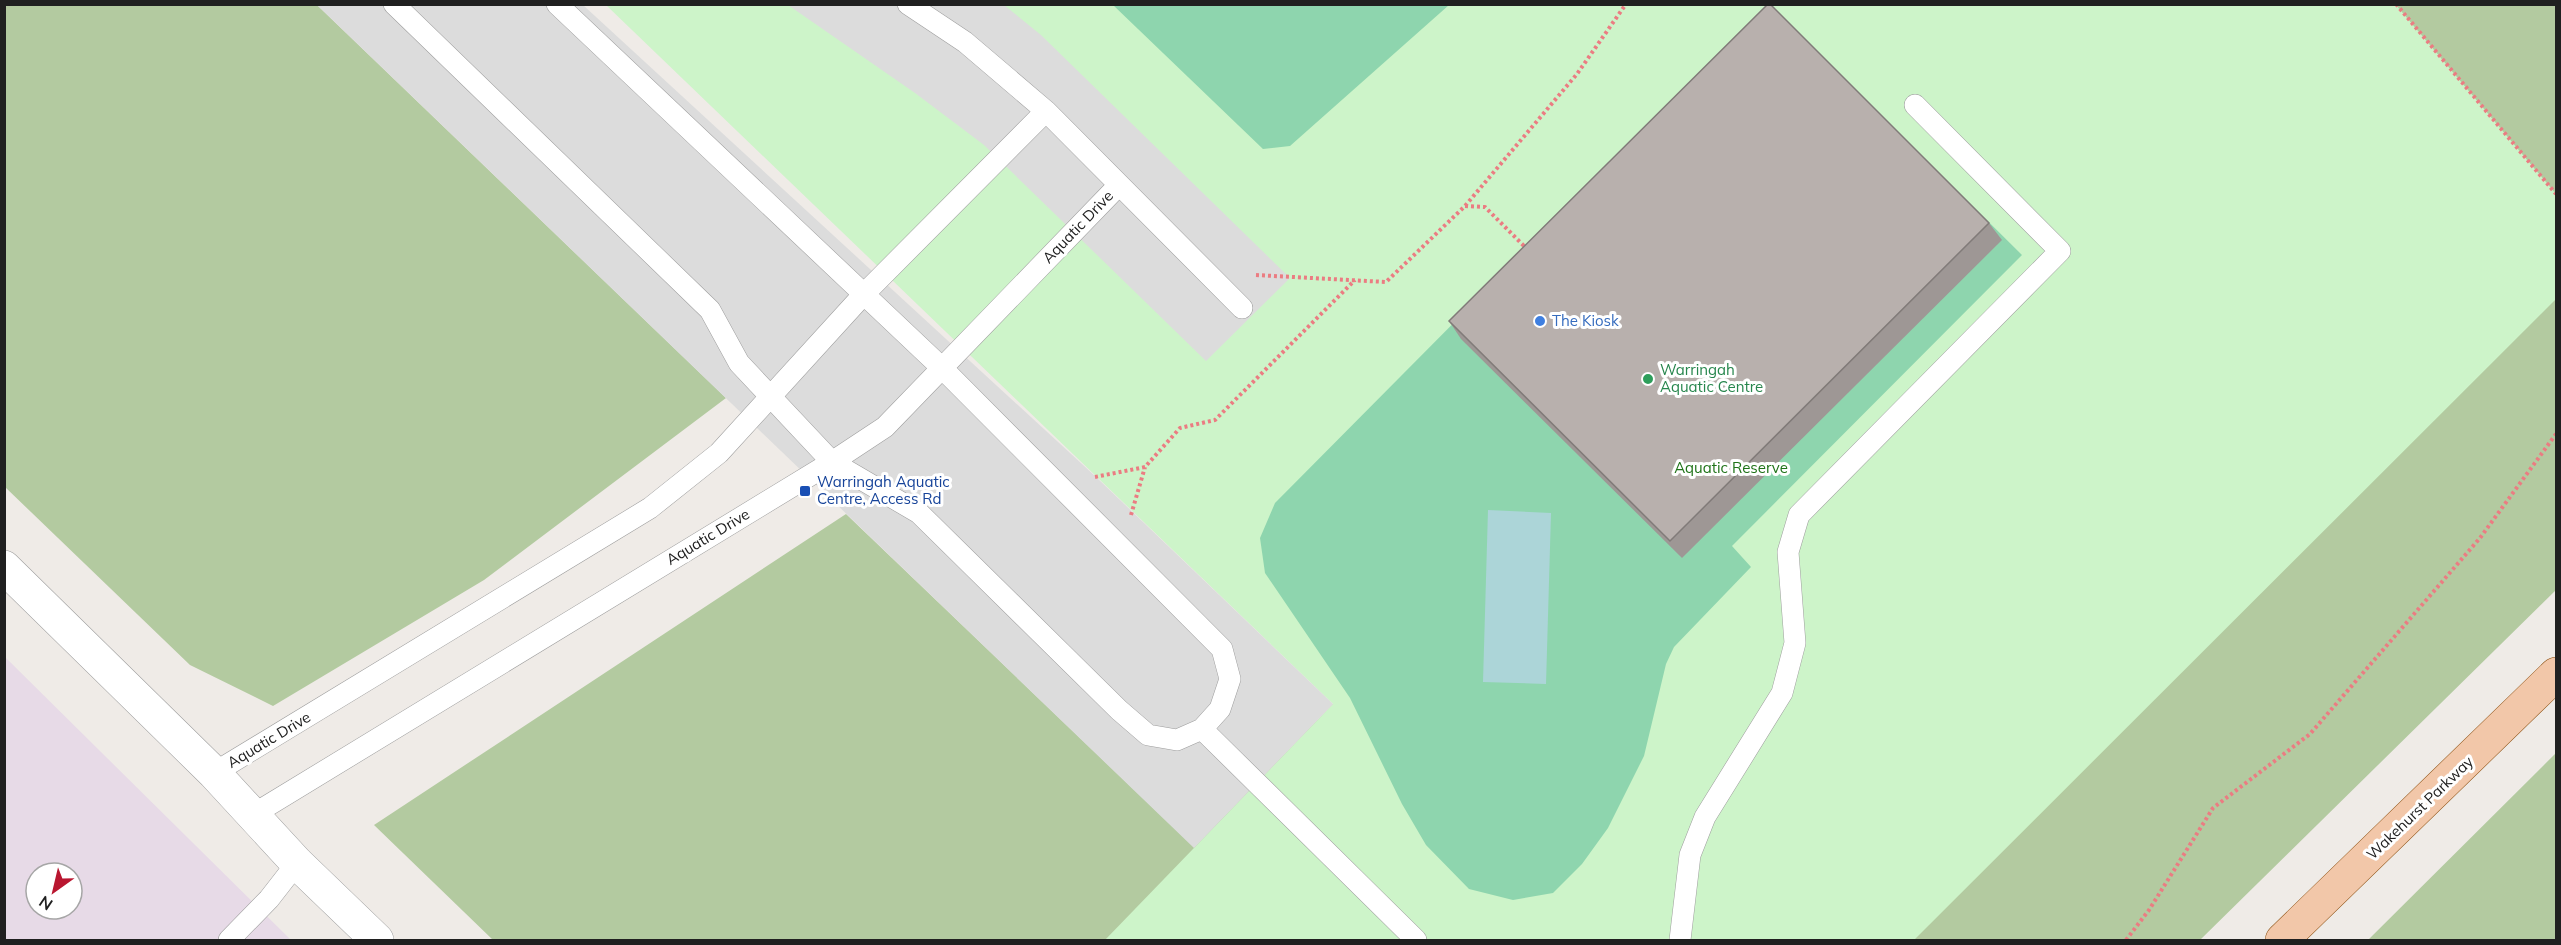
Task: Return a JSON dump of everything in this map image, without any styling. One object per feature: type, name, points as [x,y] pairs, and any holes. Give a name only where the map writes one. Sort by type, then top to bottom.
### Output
[{"type":"main road","name":"Wakehurst Parkway","points":[[2282,940],[2556,674]]},
{"type":"street","name":"Aquatic Drive","points":[[4,567],[214,773],[297,863],[377,940]]},
{"type":"lane","points":[[394,4],[710,310],[739,363],[832,462],[919,513],[1119,710],[1148,735],[1177,740],[1202,729],[1220,709],[1230,679],[1222,649],[942,368],[863,296],[557,4]]},
{"type":"lane","points":[[908,4],[966,42],[1046,111]]},
{"type":"lane","points":[[1680,940],[1690,855],[1705,817],[1782,693],[1795,643],[1788,552],[1799,515],[2060,251],[1915,105]]},
{"type":"lane","name":"Aquatic Drive","points":[[214,773],[650,507],[719,453],[771,399],[863,296],[1046,111],[1119,185],[885,427],[832,462],[254,814]]},
{"type":"lane","points":[[1119,185],[1242,308]]},
{"type":"lane","points":[[1202,729],[1416,940]]},
{"type":"lane","points":[[229,940],[269,899],[297,863]]},
{"type":"path","points":[[1204,271],[1386,282],[1465,206],[1576,74],[1626,4]]},
{"type":"path","points":[[2396,4],[2556,194]]},
{"type":"path","points":[[1465,206],[1485,207],[1532,253]]},
{"type":"path","points":[[1122,549],[1145,467],[1180,428],[1215,420],[1356,280]]},
{"type":"path","points":[[2126,940],[2149,910],[2213,808],[2310,734],[2480,538],[2556,434]]},
{"type":"path","points":[[1059,485],[1145,467]]},
{"type":"shaded area","points":[[317,5],[583,5],[1095,476],[1333,704],[1194,848]]},
{"type":"shaded area","points":[[788,5],[1004,5],[1041,35],[1290,278],[1206,361],[984,145],[915,93]]},
{"type":"shaded area","points":[[5,657],[291,940],[5,940]]},
{"type":"green space","points":[[4,5],[317,5],[726,398],[484,580],[273,706],[190,665],[5,487]]},
{"type":"green space","name":"Aquatic Reserve","points":[[606,5],[2396,5],[2556,194],[2556,299],[1914,940],[1105,940],[1333,704]]},
{"type":"green space","points":[[1113,5],[1449,5],[1290,146],[1263,149]]},
{"type":"green space","name":"Aquatic Reserve","points":[[1836,5],[2556,5],[2556,590],[2200,940],[493,940],[374,825],[846,514],[1194,847],[1333,704]]},
{"type":"green space","name":"Warringah Aquatic Centre","points":[[1774,9],[2022,255],[1732,546],[1751,567],[1674,647],[1666,664],[1644,756],[1608,828],[1582,864],[1553,893],[1513,900],[1469,889],[1426,845],[1402,804],[1350,698],[1265,573],[1260,538],[1275,503],[1527,249]]},
{"type":"green space","points":[[2556,753],[2556,940],[2368,940]]},
{"type":"water","points":[[1488,510],[1551,513],[1546,684],[1483,682]]},
{"type":"building","name":"Warringah Aquatic Centre","points":[[1768,4],[1989,223],[1670,541],[1449,321]]},
{"type":"place","name":"The Kiosk","points":[[1540,321]]},
{"type":"place","name":"Warringah Aquatic Centre","points":[[1648,379]]},
{"type":"place","name":"Warringah Aquatic Centre, Access Rd","points":[[805,491]]}]
